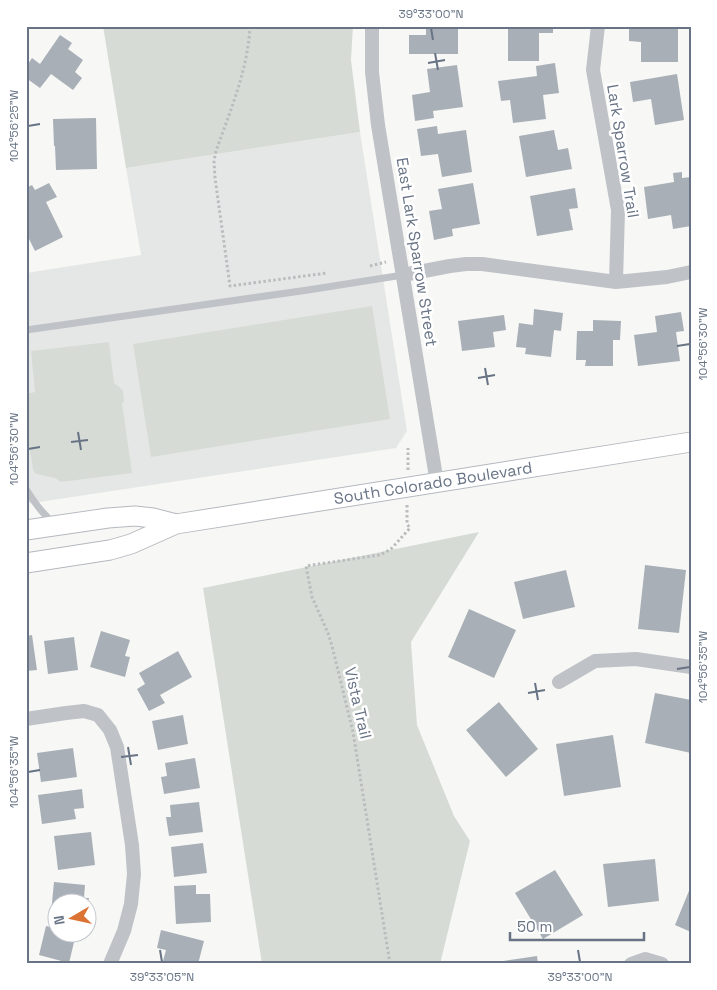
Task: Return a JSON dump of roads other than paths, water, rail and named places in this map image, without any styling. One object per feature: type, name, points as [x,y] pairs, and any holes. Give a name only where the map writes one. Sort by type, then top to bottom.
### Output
[{"type":"main road","name":"South Colorado Boulevard","points":[[26,563],[110,550],[131,544],[176,524],[691,442]]},
{"type":"main road","name":"South Colorado Boulevard","points":[[26,530],[135,516],[176,524]]},
{"type":"street","name":"East Lark Sparrow Street","points":[[372,26],[372,72],[375,106],[437,483]]},
{"type":"street","name":"Lark Sparrow Trail","points":[[598,26],[593,70],[618,210],[616,282]]},
{"type":"street","points":[[403,275],[466,264],[482,264],[616,282],[667,277],[691,272]]},
{"type":"street","points":[[559,682],[595,661],[636,659],[691,667]]},
{"type":"street","points":[[26,719],[84,711],[98,715],[110,730],[117,747],[132,845],[134,874],[131,904],[124,931],[110,964]]},
{"type":"street","points":[[631,964],[645,959],[662,964]]},
{"type":"lane","points":[[26,330],[300,292],[403,275]]},
{"type":"lane","points":[[26,489],[36,506],[56,525]]}]
